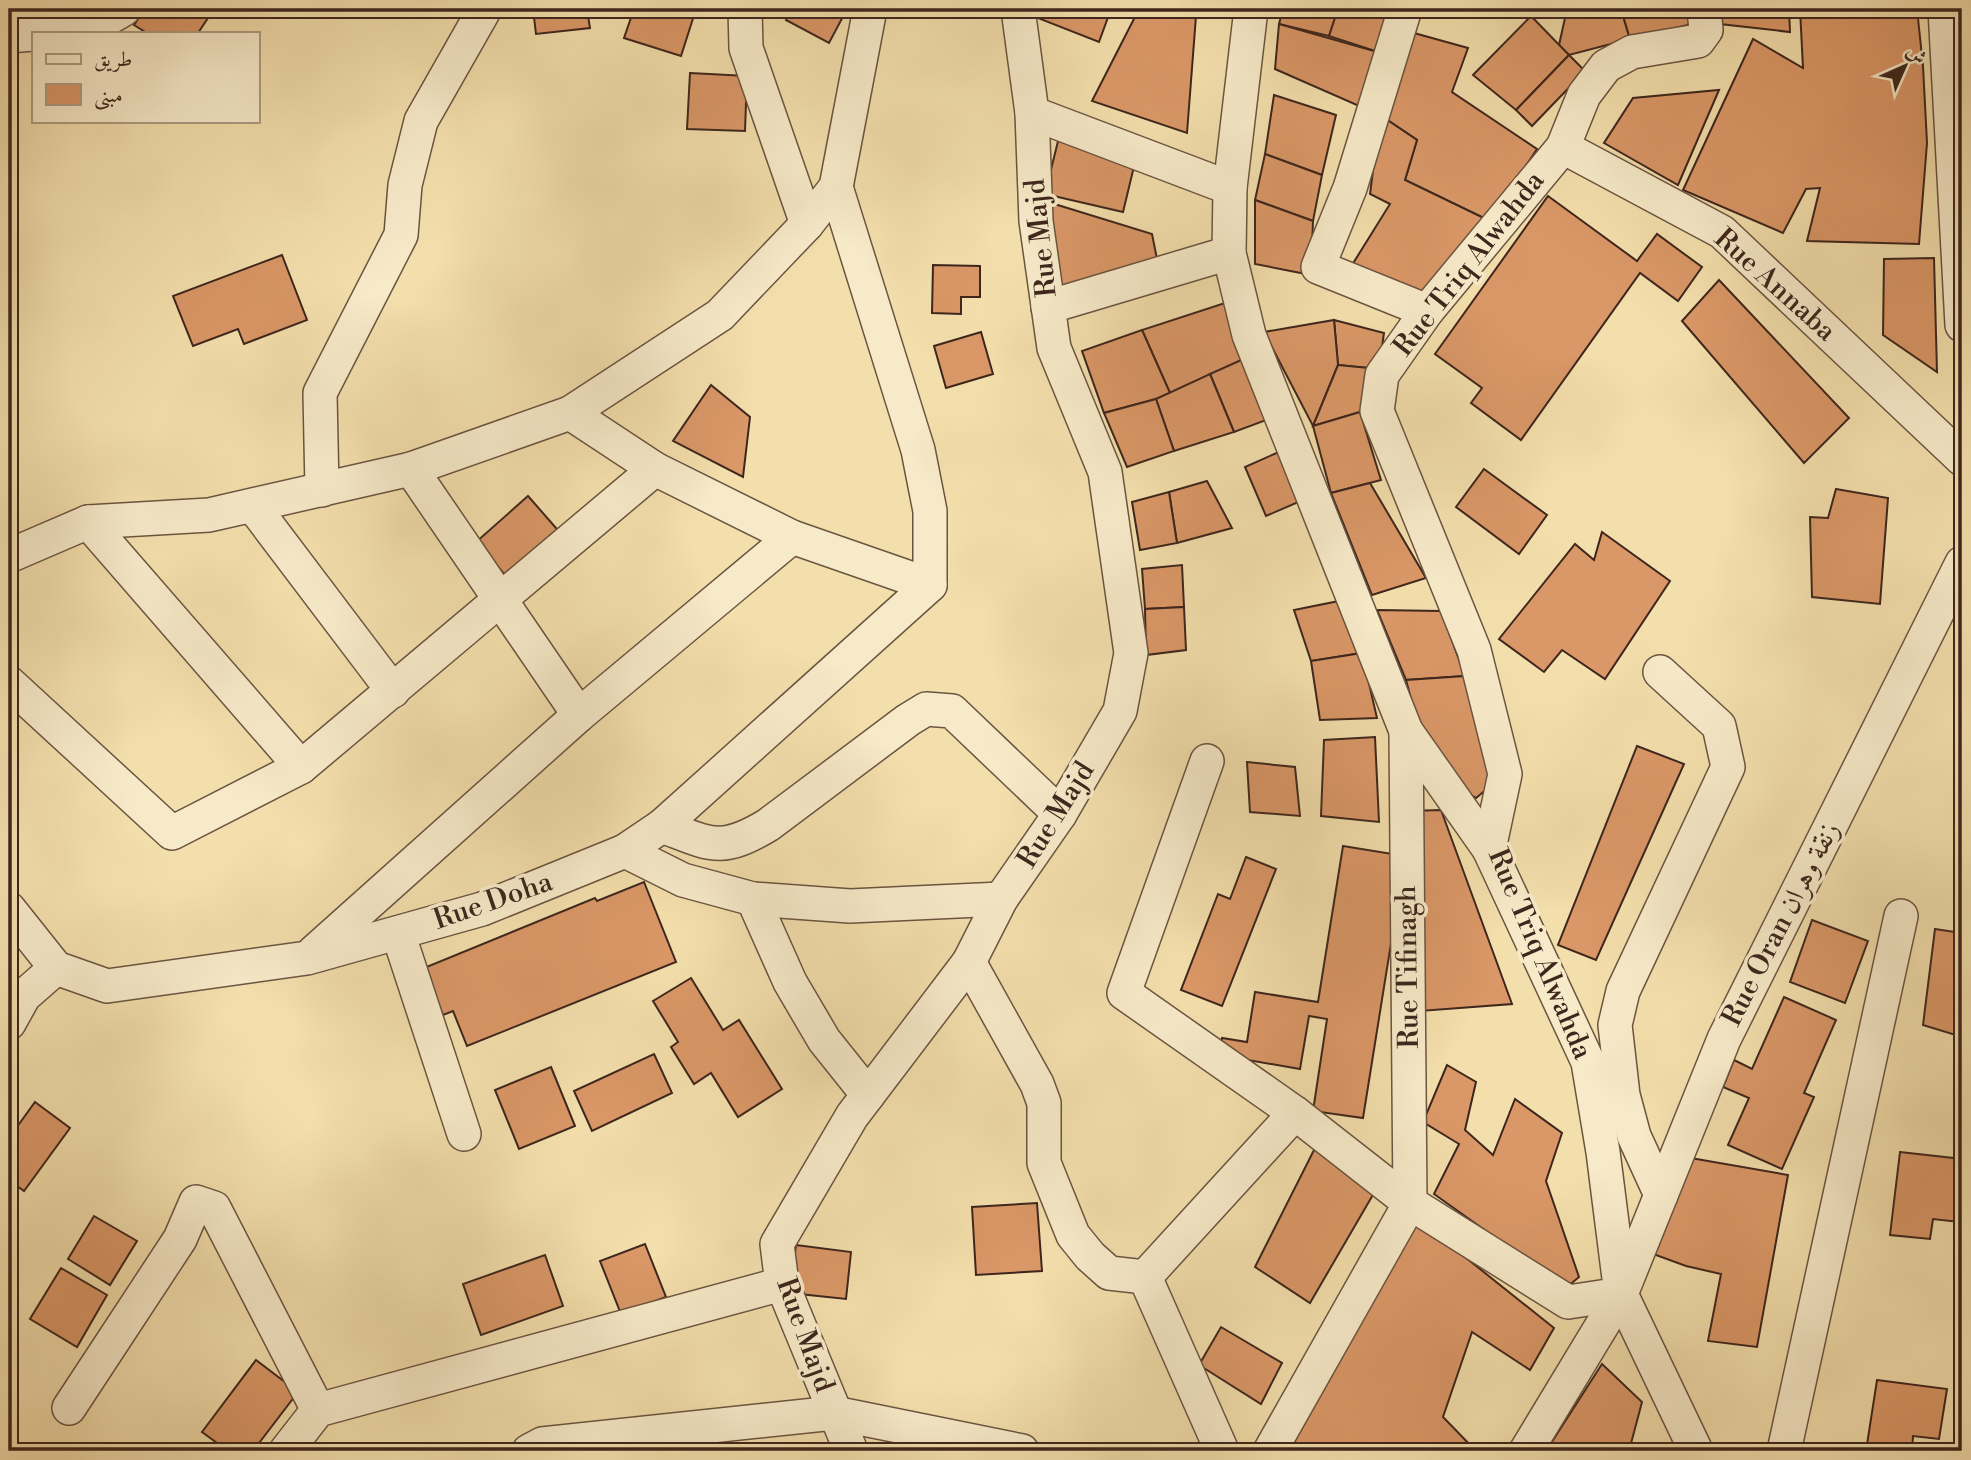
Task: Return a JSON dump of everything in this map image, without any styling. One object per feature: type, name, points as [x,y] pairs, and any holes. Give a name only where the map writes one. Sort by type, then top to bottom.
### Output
[{"type":"street","points":[[36,9],[69,32]]},
{"type":"street","points":[[73,32],[124,9]]},
{"type":"street","points":[[746,9],[746,48],[807,223]]},
{"type":"street","points":[[9,556],[88,522],[209,515],[411,469],[570,413],[720,314],[807,223],[836,187],[870,9]]},
{"type":"street","name":"Rue Majd","points":[[851,1451],[782,1284],[777,1244],[852,1116],[969,962],[1001,899],[1060,814],[1120,711],[1131,653],[1105,472],[1054,348],[1036,221],[1032,113],[1018,9]]},
{"type":"street","points":[[1251,9],[1230,188],[1228,253],[1249,335],[1406,731],[1489,849]]},
{"type":"street","points":[[1405,9],[1350,188],[1318,267],[1427,311]]},
{"type":"street","name":"Rue Triq Alwahda","points":[[1696,1451],[1621,1294],[1603,1152],[1588,1062],[1489,849],[1505,775],[1474,650],[1377,411],[1382,375],[1427,311],[1563,147],[1584,96],[1606,66],[1632,52],[1698,41],[1706,30],[1704,9]]},
{"type":"street","points":[[1945,9],[1962,325]]},
{"type":"street","points":[[322,490],[320,393],[401,235],[405,185],[421,121],[483,12]]},
{"type":"street","points":[[9,36],[32,34]]},
{"type":"street","points":[[1032,113],[1230,188]]},
{"type":"street","name":"Rue Annaba","points":[[1563,147],[1722,232],[1962,459]]},
{"type":"street","points":[[570,413],[655,469],[792,537],[930,585],[930,511],[918,450],[836,187]]},
{"type":"street","points":[[1048,307],[1228,253]]},
{"type":"street","points":[[411,469],[579,715]]},
{"type":"street","points":[[9,683],[172,833],[300,766],[393,691],[655,469]]},
{"type":"street","points":[[253,506],[393,691]]},
{"type":"street","points":[[88,522],[300,766]]},
{"type":"street","points":[[307,958],[579,715],[792,537]]},
{"type":"street","name":"Rue Oran زنقة وهران","points":[[1527,1451],[1621,1294],[1724,1039],[1962,563]]},
{"type":"street","name":"Rue Doha","points":[[56,968],[107,986],[307,958],[482,909],[625,851],[662,826],[930,585]]},
{"type":"street","points":[[1660,672],[1719,726],[1728,767],[1623,991],[1615,1025],[1623,1095],[1634,1136],[1661,1195]]},
{"type":"street","points":[[662,826],[713,845],[734,843],[747,838],[926,709],[952,712],[1060,814]]},
{"type":"street","name":"Rue Tifinagh","points":[[1406,731],[1410,1203]]},
{"type":"street","points":[[1207,761],[1124,993],[1295,1113],[1410,1203],[1568,1302],[1621,1294]]},
{"type":"street","points":[[625,851],[683,880],[754,899],[850,906],[1001,899]]},
{"type":"street","points":[[754,899],[790,982],[824,1040],[868,1095]]},
{"type":"street","points":[[9,909],[56,968],[24,996],[9,1023]]},
{"type":"street","points":[[1784,1451],[1901,916]]},
{"type":"street","points":[[398,933],[464,1134]]},
{"type":"street","points":[[969,962],[1037,1084],[1044,1103],[1044,1163],[1073,1235],[1090,1256],[1109,1273],[1145,1277]]},
{"type":"street","points":[[1145,1277],[1295,1113]]},
{"type":"street","points":[[69,1408],[180,1239],[196,1202],[215,1208],[318,1410]]},
{"type":"street","points":[[1270,1451],[1410,1203]]},
{"type":"street","points":[[1145,1277],[1222,1451]]},
{"type":"street","points":[[286,1451],[318,1410],[782,1284]]},
{"type":"street","points":[[529,1451],[542,1444],[834,1413],[1021,1451]]},
{"type":"building","points":[[145,9],[214,9],[199,32],[145,32],[134,25]]},
{"type":"building","points":[[533,9],[587,9],[590,28],[536,34]]},
{"type":"building","points":[[634,9],[696,9],[681,56],[624,38]]},
{"type":"building","points":[[792,9],[847,9],[829,43],[786,20]]},
{"type":"building","points":[[1026,9],[1111,9],[1099,42],[1025,13]]},
{"type":"building","points":[[1139,9],[1176,9],[1196,16],[1187,133],[1092,101]]},
{"type":"building","points":[[1283,9],[1338,9],[1329,36],[1279,24]]},
{"type":"building","points":[[1338,9],[1376,9],[1391,18],[1381,53],[1329,36]]},
{"type":"building","points":[[1451,9],[1497,9],[1494,16]]},
{"type":"building","points":[[1567,9],[1621,9],[1630,39],[1569,55],[1559,45]]},
{"type":"building","points":[[1621,9],[1690,9],[1692,24],[1630,39]]},
{"type":"building","points":[[1717,9],[1789,9],[1790,32],[1720,24]]},
{"type":"building","points":[[1800,9],[1917,9],[1927,143],[1919,244],[1807,241],[1820,188],[1806,189],[1783,233],[1683,190],[1753,39],[1803,68]]},
{"type":"building","points":[[1531,16],[1569,55],[1516,110],[1473,75]]},
{"type":"building","points":[[1279,24],[1381,53],[1359,106],[1275,69]]},
{"type":"building","points":[[1414,33],[1468,48],[1452,92],[1537,149],[1490,221],[1405,180],[1417,140],[1380,115]]},
{"type":"building","points":[[1569,55],[1585,71],[1532,126],[1516,110]]},
{"type":"building","points":[[690,73],[747,76],[745,131],[687,129]]},
{"type":"building","points":[[1719,90],[1678,185],[1604,143],[1633,98]]},
{"type":"building","points":[[1274,95],[1336,115],[1322,175],[1265,154]]},
{"type":"building","points":[[1380,115],[1417,140],[1405,180],[1490,221],[1423,302],[1347,273],[1390,204],[1370,194]]},
{"type":"building","points":[[1060,133],[1137,154],[1123,212],[1045,194]]},
{"type":"building","points":[[1265,154],[1322,175],[1313,221],[1255,200]]},
{"type":"building","points":[[1548,196],[1637,261],[1657,234],[1702,267],[1678,301],[1640,273],[1521,440],[1471,403],[1482,388],[1435,354]]},
{"type":"building","points":[[1255,200],[1313,221],[1311,275],[1255,264]]},
{"type":"building","points":[[1048,202],[1152,234],[1159,269],[1050,293]]},
{"type":"building","points":[[282,255],[307,320],[244,344],[238,329],[193,346],[173,296]]},
{"type":"building","points":[[1934,258],[1937,372],[1883,335],[1884,259]]},
{"type":"building","points":[[933,265],[980,266],[980,297],[961,297],[961,314],[932,313]]},
{"type":"building","points":[[1719,280],[1849,418],[1804,463],[1682,321]]},
{"type":"building","points":[[1225,303],[1248,357],[1170,393],[1142,330]]},
{"type":"building","points":[[1334,320],[1384,333],[1379,369],[1338,365]]},
{"type":"building","points":[[1334,320],[1338,365],[1313,426],[1264,332]]},
{"type":"building","points":[[1142,330],[1170,393],[1104,413],[1082,351]]},
{"type":"building","points":[[981,332],[993,374],[946,388],[934,346]]},
{"type":"building","points":[[1248,357],[1269,419],[1234,432],[1210,374]]},
{"type":"building","points":[[1338,365],[1379,369],[1360,412],[1313,426]]},
{"type":"building","points":[[1210,374],[1234,432],[1174,451],[1156,399]]},
{"type":"building","points":[[711,385],[750,417],[743,477],[673,441]]},
{"type":"building","points":[[1156,399],[1174,451],[1127,467],[1104,413]]},
{"type":"building","points":[[1360,412],[1381,480],[1331,493],[1313,426]]},
{"type":"building","points":[[1281,451],[1303,500],[1266,516],[1245,467]]},
{"type":"building","points":[[1484,469],[1547,515],[1519,554],[1456,507]]},
{"type":"building","points":[[1207,481],[1232,528],[1177,543],[1169,492]]},
{"type":"building","points":[[1370,483],[1426,578],[1372,595],[1331,493]]},
{"type":"building","points":[[1836,489],[1888,498],[1880,604],[1812,597],[1810,517],[1828,518]]},
{"type":"building","points":[[1169,492],[1177,543],[1140,550],[1132,502]]},
{"type":"building","points":[[528,496],[563,536],[512,582],[475,543]]},
{"type":"building","points":[[1602,532],[1670,581],[1605,679],[1562,650],[1544,672],[1499,639],[1575,544],[1594,560]]},
{"type":"building","points":[[1182,565],[1184,607],[1145,609],[1142,569]]},
{"type":"building","points":[[1344,600],[1362,653],[1311,661],[1294,610]]},
{"type":"building","points":[[1184,607],[1186,650],[1146,655],[1145,609]]},
{"type":"building","points":[[1377,610],[1441,611],[1465,676],[1406,680]]},
{"type":"building","points":[[1362,653],[1377,718],[1320,720],[1311,661]]},
{"type":"building","points":[[1465,676],[1494,783],[1476,798],[1455,787],[1420,733],[1406,680]]},
{"type":"building","points":[[1375,737],[1379,822],[1321,816],[1324,740]]},
{"type":"building","points":[[1637,746],[1684,764],[1596,960],[1558,945]]},
{"type":"building","points":[[1247,762],[1295,767],[1300,816],[1250,812]]},
{"type":"building","points":[[1441,810],[1512,1004],[1420,1011],[1408,811]]},
{"type":"building","points":[[1343,846],[1405,856],[1363,1118],[1313,1111],[1327,1019],[1309,1016],[1300,1069],[1219,1055],[1222,1038],[1247,1042],[1255,992],[1318,1002]]},
{"type":"building","points":[[1246,857],[1276,869],[1222,1006],[1181,990],[1218,894],[1230,899]]},
{"type":"building","points":[[644,882],[676,962],[467,1046],[453,1011],[443,1015],[424,968],[595,898],[597,901]]},
{"type":"building","points":[[1812,920],[1868,941],[1845,1003],[1790,982]]},
{"type":"building","points":[[1935,929],[1962,933],[1962,1037],[1923,1025]]},
{"type":"building","points":[[691,978],[723,1030],[739,1020],[782,1089],[738,1117],[711,1073],[694,1084],[671,1047],[678,1042],[653,1001]]},
{"type":"building","points":[[1784,997],[1836,1020],[1804,1093],[1814,1097],[1782,1169],[1728,1145],[1749,1098],[1723,1087],[1734,1060],[1752,1069]]},
{"type":"building","points":[[654,1054],[672,1093],[592,1131],[574,1091]]},
{"type":"building","points":[[1447,1065],[1476,1082],[1465,1130],[1493,1155],[1515,1099],[1562,1133],[1546,1181],[1579,1277],[1566,1288],[1434,1194],[1459,1144],[1423,1122]]},
{"type":"building","points":[[551,1067],[575,1126],[519,1149],[495,1090]]},
{"type":"building","points":[[35,1102],[70,1128],[24,1191],[9,1180],[9,1138]]},
{"type":"building","points":[[1315,1148],[1374,1193],[1310,1303],[1255,1267]]},
{"type":"building","points":[[1900,1152],[1962,1159],[1959,1222],[1933,1219],[1930,1239],[1890,1235]]},
{"type":"building","points":[[1685,1157],[1788,1175],[1757,1347],[1708,1341],[1721,1274],[1686,1266],[1653,1254]]},
{"type":"building","points":[[1037,1203],[1042,1271],[976,1275],[972,1207]]},
{"type":"building","points":[[1411,1214],[1554,1328],[1530,1370],[1472,1332],[1443,1417],[1476,1451],[1280,1451]]},
{"type":"building","points":[[94,1216],[137,1241],[110,1285],[68,1259]]},
{"type":"building","points":[[645,1244],[666,1297],[621,1314],[600,1261]]},
{"type":"building","points":[[796,1245],[851,1252],[846,1299],[790,1293]]},
{"type":"building","points":[[545,1255],[563,1306],[481,1335],[463,1284]]},
{"type":"building","points":[[61,1268],[107,1295],[77,1347],[30,1319]]},
{"type":"building","points":[[1221,1327],[1282,1363],[1261,1404],[1199,1365]]},
{"type":"building","points":[[256,1360],[298,1392],[253,1451],[228,1451],[202,1432]]},
{"type":"building","points":[[1602,1364],[1642,1402],[1629,1451],[1546,1451]]},
{"type":"building","points":[[1877,1380],[1947,1389],[1939,1439],[1913,1436],[1912,1451],[1866,1451]]}]
